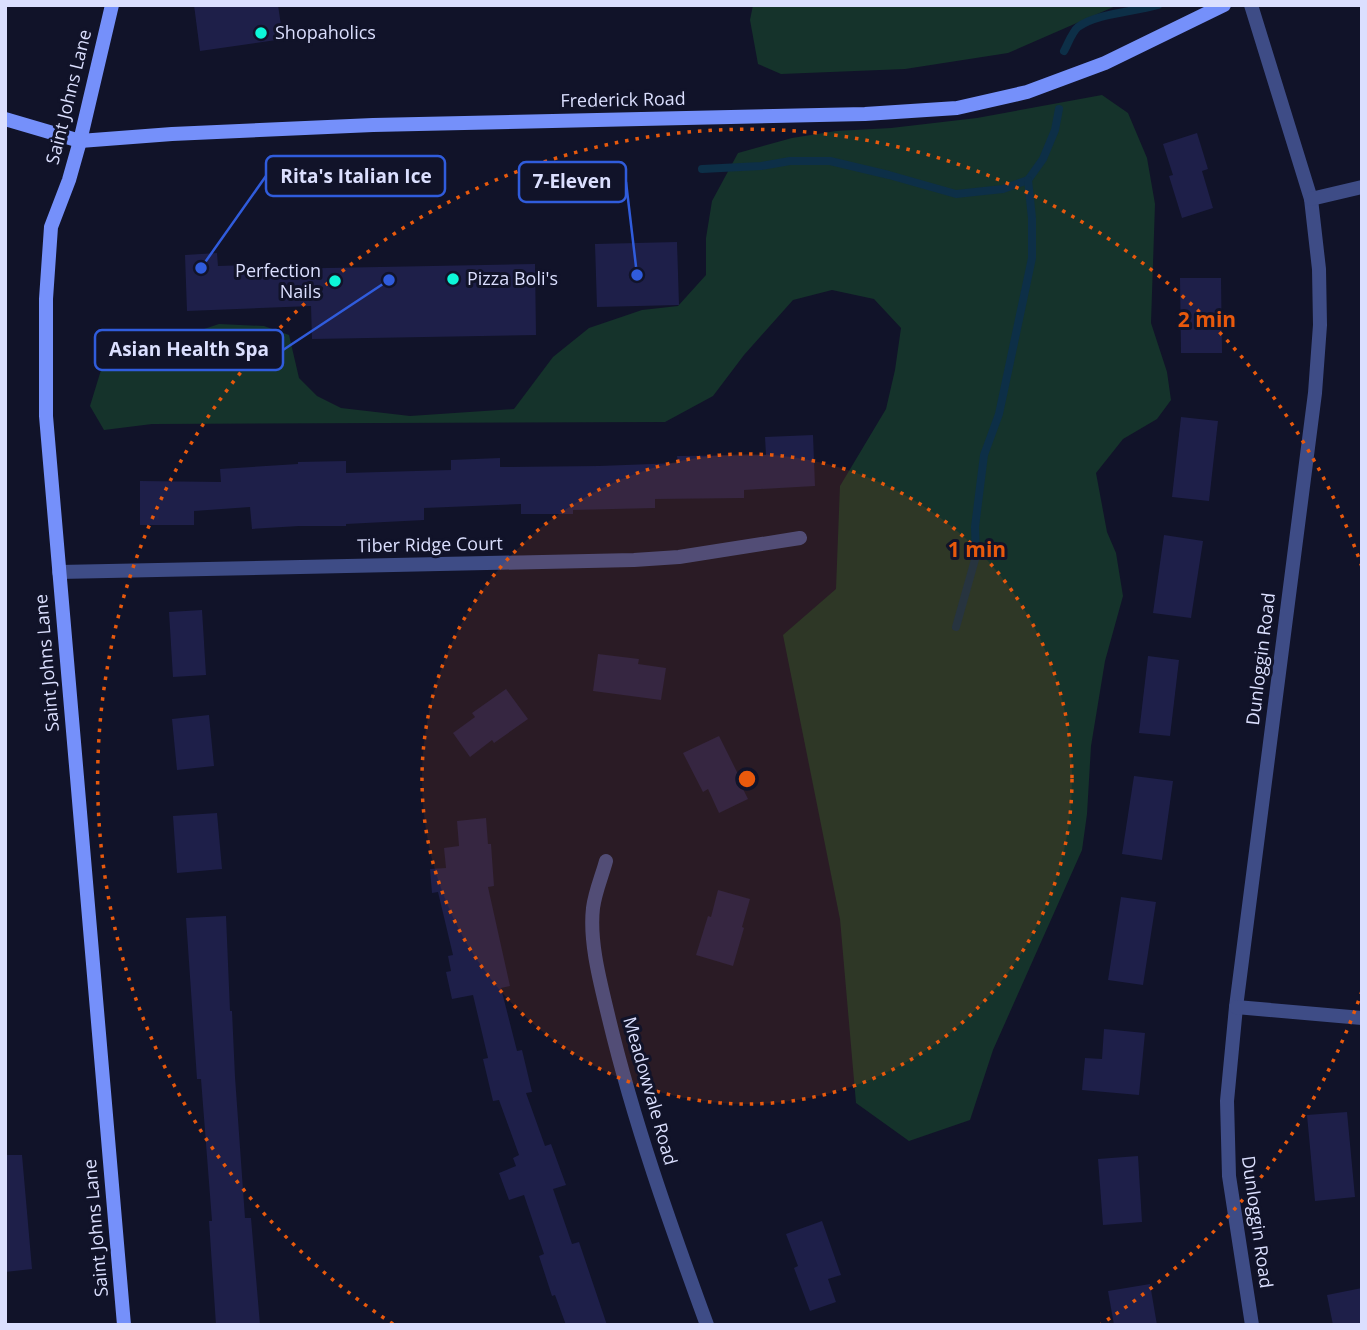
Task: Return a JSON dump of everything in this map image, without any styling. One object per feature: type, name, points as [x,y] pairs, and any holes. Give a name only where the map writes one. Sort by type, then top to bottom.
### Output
[{"type":"street","name":"Saint Johns Lane","points":[[112,5],[80,141],[51,227],[46,299],[46,416],[124,1325]]},
{"type":"street","name":"Frederick Road","points":[[5,119],[80,141],[373,125],[865,114],[957,108],[1027,92],[1105,62],[1224,5]]},
{"type":"street","name":"Dunloggin Road","points":[[1251,5],[1311,200],[1319,280],[1320,325],[1315,393],[1236,1007],[1227,1101],[1229,1176],[1252,1325]]},
{"type":"street","points":[[1311,200],[1362,187]]},
{"type":"street","name":"Tiber Ridge Court","points":[[58,572],[620,561],[679,558],[800,538]]},
{"type":"street","name":"Meadowvale Road","points":[[606,861],[593,908],[598,971],[626,1085],[662,1200],[707,1325]]},
{"type":"street","points":[[1236,1007],[1362,1018]]},
{"type":"green space","points":[[753,5],[1118,5],[1008,53],[905,69],[781,74],[758,64],[750,20]]},
{"type":"green space","points":[[1102,95],[1128,113],[1147,158],[1155,204],[1151,323],[1167,372],[1171,400],[1157,419],[1123,439],[1096,473],[1107,532],[1116,553],[1123,596],[1105,661],[1091,746],[1082,850],[993,1050],[970,1120],[909,1141],[856,1103],[840,919],[783,635],[836,589],[840,486],[886,409],[901,328],[874,299],[832,290],[793,300],[744,355],[713,396],[665,422],[152,424],[104,430],[90,406],[101,370],[168,357],[192,333],[219,324],[264,326],[289,335],[299,378],[317,396],[341,408],[410,416],[514,409],[553,357],[589,328],[642,310],[678,306],[706,275],[706,238],[712,201],[738,153],[792,138],[836,131],[977,118]]},
{"type":"building","points":[[194,5],[278,5],[283,39],[200,51]]},
{"type":"building","points":[[1197,133],[1208,169],[1202,171],[1213,208],[1182,218],[1169,176],[1173,175],[1163,144]]},
{"type":"building","points":[[677,242],[679,305],[597,307],[595,244]]},
{"type":"building","points":[[217,253],[218,266],[276,264],[276,269],[535,264],[536,335],[312,339],[311,306],[187,311],[185,255]]},
{"type":"building","points":[[1180,278],[1221,278],[1222,353],[1181,353]]},
{"type":"building","points":[[1181,417],[1218,421],[1209,501],[1172,497]]},
{"type":"building","points":[[813,435],[815,486],[744,490],[744,498],[655,499],[655,508],[573,510],[573,514],[521,514],[521,504],[424,508],[424,520],[252,529],[250,507],[194,511],[194,525],[140,525],[140,481],[221,482],[220,469],[346,461],[346,473],[451,470],[451,460],[500,458],[500,467],[678,463],[677,456],[766,455],[765,437]]},
{"type":"building","points":[[1164,535],[1203,541],[1191,618],[1153,613]]},
{"type":"building","points":[[202,610],[206,675],[173,677],[169,612]]},
{"type":"building","points":[[598,654],[639,659],[638,664],[666,668],[661,700],[593,691]]},
{"type":"building","points":[[1148,656],[1179,660],[1170,736],[1139,733]]},
{"type":"building","points":[[506,689],[528,719],[494,743],[492,740],[470,757],[453,733],[475,717],[472,713]]},
{"type":"building","points":[[209,715],[214,766],[177,770],[172,719]]},
{"type":"building","points":[[719,736],[748,799],[719,813],[708,789],[703,792],[683,753]]},
{"type":"building","points":[[1134,776],[1173,781],[1162,860],[1122,854]]},
{"type":"building","points":[[217,813],[222,869],[177,873],[173,816]]},
{"type":"building","points":[[486,818],[494,886],[488,887],[510,986],[501,988],[517,1051],[522,1050],[532,1092],[526,1093],[545,1146],[551,1144],[566,1185],[553,1189],[572,1244],[579,1242],[607,1325],[566,1325],[555,1295],[552,1296],[539,1256],[544,1254],[524,1195],[509,1200],[499,1173],[516,1166],[513,1158],[519,1155],[499,1100],[493,1101],[483,1059],[488,1058],[473,995],[452,999],[446,972],[451,971],[448,956],[453,955],[438,892],[432,893],[430,869],[446,868],[444,848],[459,846],[457,821]]},
{"type":"building","points":[[718,890],[750,899],[733,966],[696,955]]},
{"type":"building","points":[[1121,897],[1156,902],[1143,985],[1108,980]]},
{"type":"building","points":[[226,916],[245,1218],[251,1218],[260,1325],[216,1325],[209,1221],[212,1221],[201,1079],[197,1079],[186,918]]},
{"type":"building","points":[[1104,1029],[1145,1033],[1139,1095],[1082,1090],[1085,1058],[1102,1059]]},
{"type":"building","points":[[1347,1112],[1355,1197],[1315,1201],[1307,1115]]},
{"type":"building","points":[[5,1155],[22,1155],[32,1269],[5,1272]]},
{"type":"building","points":[[1138,1156],[1142,1222],[1103,1225],[1098,1159]]},
{"type":"building","points":[[822,1221],[841,1275],[828,1279],[836,1302],[810,1311],[794,1268],[798,1266],[786,1234]]},
{"type":"building","points":[[1150,1284],[1157,1325],[1114,1325],[1108,1291]]},
{"type":"building","points":[[1362,1288],[1362,1325],[1333,1325],[1327,1295]]},
{"type":"waterway","points":[[1064,51],[1076,29],[1086,22],[1158,5]]},
{"type":"waterway","points":[[702,169],[761,166],[790,161],[830,161],[956,194],[1003,189],[1028,180],[1043,159],[1055,130],[1059,109]]},
{"type":"waterway","points":[[956,627],[976,556],[975,527],[984,455],[999,414],[1032,258],[1028,180]]},
{"type":"place","name":"Shopaholics","points":[[261,33]]},
{"type":"place","name":"Rita's Italian Ice","points":[[201,268]]},
{"type":"place","name":"7-Eleven","points":[[637,275]]},
{"type":"place","name":"Pizza Boli's","points":[[453,279]]},
{"type":"place","name":"Asian Health Spa","points":[[389,280]]},
{"type":"place","name":"Perfection Nails","points":[[335,281]]}]
